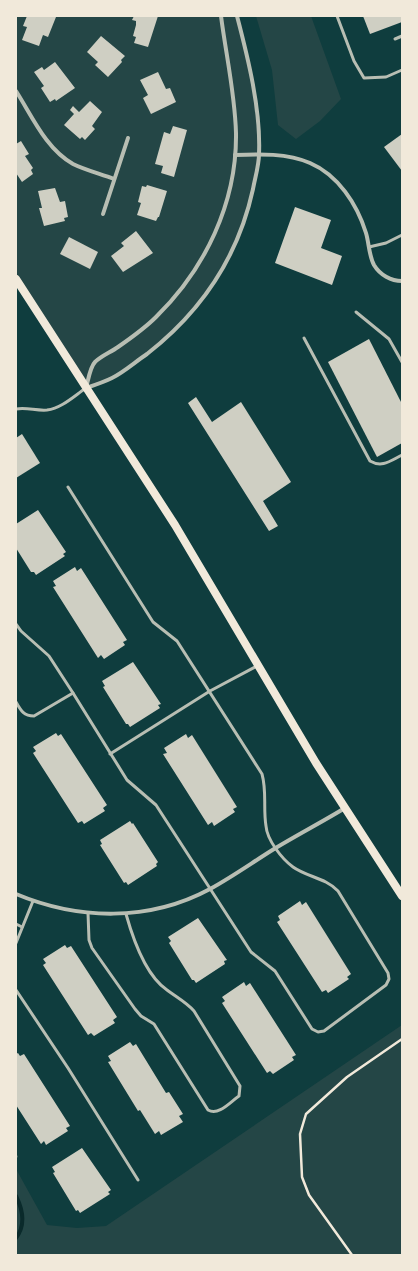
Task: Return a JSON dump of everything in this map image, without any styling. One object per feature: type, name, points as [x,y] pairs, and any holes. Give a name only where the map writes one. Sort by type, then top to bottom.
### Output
[{"type":"main road","points":[[16,279],[175,525],[257,666],[345,808],[402,896]]},
{"type":"street","points":[[86,388],[94,363],[120,346],[171,302],[199,264],[219,224],[226,203],[235,155],[234,110],[221,16]]},
{"type":"street","points":[[86,388],[111,378],[129,367],[166,339],[197,307],[223,270],[242,227],[249,205],[259,154],[253,83],[237,16]]},
{"type":"street","points":[[16,91],[51,146],[62,156],[74,164],[114,179]]},
{"type":"street","points":[[103,214],[128,138]]},
{"type":"street","points":[[235,155],[259,154],[296,158],[312,163],[325,171],[338,182],[359,214],[374,264],[381,274],[391,280],[402,281]]},
{"type":"street","points":[[16,894],[33,901],[88,913],[126,914],[158,909],[184,901],[209,890],[276,848],[345,808]]},
{"type":"lane","points":[[337,16],[354,61],[364,78],[386,77],[402,70]]},
{"type":"lane","points":[[394,39],[402,36]]},
{"type":"lane","points":[[370,247],[386,243],[402,235]]},
{"type":"lane","points":[[356,312],[389,339],[402,362]]},
{"type":"lane","points":[[304,338],[370,461],[378,465],[384,464],[402,455]]},
{"type":"lane","points":[[16,409],[26,407],[48,410],[60,406],[86,388]]},
{"type":"lane","points":[[16,624],[29,639],[49,656],[127,780],[156,805],[250,952],[275,971],[312,1029],[318,1032],[324,1031],[386,985],[389,979],[388,973],[338,891],[333,885],[293,867],[283,859],[266,827],[266,786],[262,774],[177,641],[153,622],[68,487]]},
{"type":"lane","points":[[110,754],[210,691],[257,666]]},
{"type":"lane","points":[[16,702],[22,713],[28,716],[34,716],[73,693]]},
{"type":"lane","points":[[16,943],[33,901]]},
{"type":"lane","points":[[88,913],[88,936],[92,948],[135,1009],[141,1016],[154,1024],[208,1110],[217,1112],[239,1096],[240,1086],[194,1011],[187,1003],[159,984],[134,941],[126,914]]},
{"type":"lane","points":[[16,924],[22,927]]},
{"type":"lane","points":[[16,990],[68,1068],[138,1180]]},
{"type":"lane","points":[[16,998],[23,1001]]},
{"type":"path","points":[[352,1255],[309,1195],[302,1177],[300,1134],[306,1114],[347,1077],[402,1038]]},
{"type":"shaded area","points":[[16,16],[237,16],[253,83],[259,154],[242,227],[211,288],[166,339],[111,378],[86,388],[16,279]]},
{"type":"shaded area","points":[[256,16],[311,16],[341,99],[320,121],[296,139],[278,125],[272,70]]},
{"type":"shaded area","points":[[402,1025],[402,1255],[16,1255],[16,1169],[47,1225],[77,1228],[106,1226]]},
{"type":"building","points":[[27,16],[56,17],[48,37],[43,35],[39,46],[22,40],[27,27],[23,26]]},
{"type":"building","points":[[134,16],[158,16],[148,47],[134,43],[136,37],[133,36],[136,21],[132,20]]},
{"type":"building","points":[[363,16],[402,16],[402,22],[370,34]]},
{"type":"building","points":[[101,36],[125,56],[121,60],[122,62],[108,77],[95,65],[98,62],[87,52]]},
{"type":"building","points":[[55,62],[75,88],[56,101],[55,99],[50,102],[41,88],[44,86],[34,72],[42,67],[44,70]]},
{"type":"building","points":[[158,72],[166,89],[170,88],[176,102],[151,114],[143,98],[148,95],[140,80]]},
{"type":"building","points":[[90,101],[102,112],[92,126],[95,129],[85,140],[82,137],[80,139],[64,125],[74,114],[70,110],[73,106],[79,112]]},
{"type":"building","points":[[173,126],[187,130],[174,177],[161,173],[163,166],[155,164],[164,132],[170,134]]},
{"type":"building","points":[[402,134],[402,171],[384,147]]},
{"type":"building","points":[[21,141],[29,154],[25,156],[33,168],[31,170],[33,174],[22,182],[16,173],[16,144]]},
{"type":"building","points":[[147,185],[167,191],[159,217],[156,221],[137,215],[141,203],[138,202],[142,186],[146,187]]},
{"type":"building","points":[[55,188],[60,202],[65,201],[68,217],[64,218],[65,221],[44,226],[39,208],[42,208],[38,191]]},
{"type":"building","points":[[295,207],[331,220],[321,248],[342,256],[332,285],[275,263]]},
{"type":"building","points":[[136,231],[153,253],[123,272],[111,256],[124,246],[121,243]]},
{"type":"building","points":[[69,237],[98,252],[90,269],[60,254]]},
{"type":"building","points":[[369,339],[402,404],[402,443],[377,457],[328,362]]},
{"type":"building","points":[[196,397],[212,422],[241,402],[291,482],[263,501],[278,526],[269,531],[188,403]]},
{"type":"building","points":[[22,434],[40,463],[16,478],[16,438]]},
{"type":"building","points":[[38,510],[66,552],[63,554],[65,556],[36,575],[34,572],[31,572],[16,548],[16,524]]},
{"type":"building","points":[[75,567],[77,571],[81,568],[127,640],[123,642],[125,645],[104,659],[101,655],[98,658],[53,587],[56,586],[53,581]]},
{"type":"building","points":[[133,662],[161,704],[158,705],[160,708],[130,727],[126,724],[103,687],[105,686],[102,681]]},
{"type":"building","points":[[56,733],[58,736],[61,734],[107,805],[103,808],[105,811],[84,824],[82,821],[78,823],[33,753],[36,751],[33,747]]},
{"type":"building","points":[[186,734],[188,738],[192,735],[237,807],[233,809],[235,812],[214,826],[212,822],[208,825],[163,754],[167,753],[164,748]]},
{"type":"building","points":[[130,821],[132,824],[133,823],[158,862],[156,864],[157,866],[128,885],[126,882],[124,883],[100,845],[102,844],[100,840]]},
{"type":"building","points":[[300,901],[302,905],[306,902],[351,974],[347,977],[349,979],[328,993],[326,990],[322,992],[277,922],[280,920],[278,916]]},
{"type":"building","points":[[198,918],[227,960],[224,961],[225,964],[196,983],[192,980],[169,943],[171,941],[168,937]]},
{"type":"building","points":[[65,945],[67,948],[71,946],[117,1017],[113,1020],[115,1023],[94,1036],[91,1033],[88,1035],[43,965],[46,963],[43,959]]},
{"type":"building","points":[[244,982],[246,986],[250,983],[296,1055],[292,1057],[294,1060],[273,1074],[270,1071],[267,1073],[222,1003],[225,1001],[222,997]]},
{"type":"building","points":[[130,1042],[133,1046],[136,1044],[166,1093],[169,1092],[183,1114],[179,1116],[183,1122],[161,1135],[159,1131],[155,1134],[140,1110],[138,1111],[108,1062],[111,1061],[108,1056]]},
{"type":"building","points":[[18,1053],[20,1056],[24,1054],[70,1126],[66,1128],[68,1131],[46,1145],[44,1141],[41,1144],[16,1105],[16,1054]]},
{"type":"building","points":[[82,1148],[111,1190],[108,1192],[110,1194],[80,1213],[78,1210],[76,1211],[53,1173],[55,1172],[52,1167]]},
{"type":"waterway","points":[[16,1196],[22,1212],[21,1228],[16,1238]]}]
